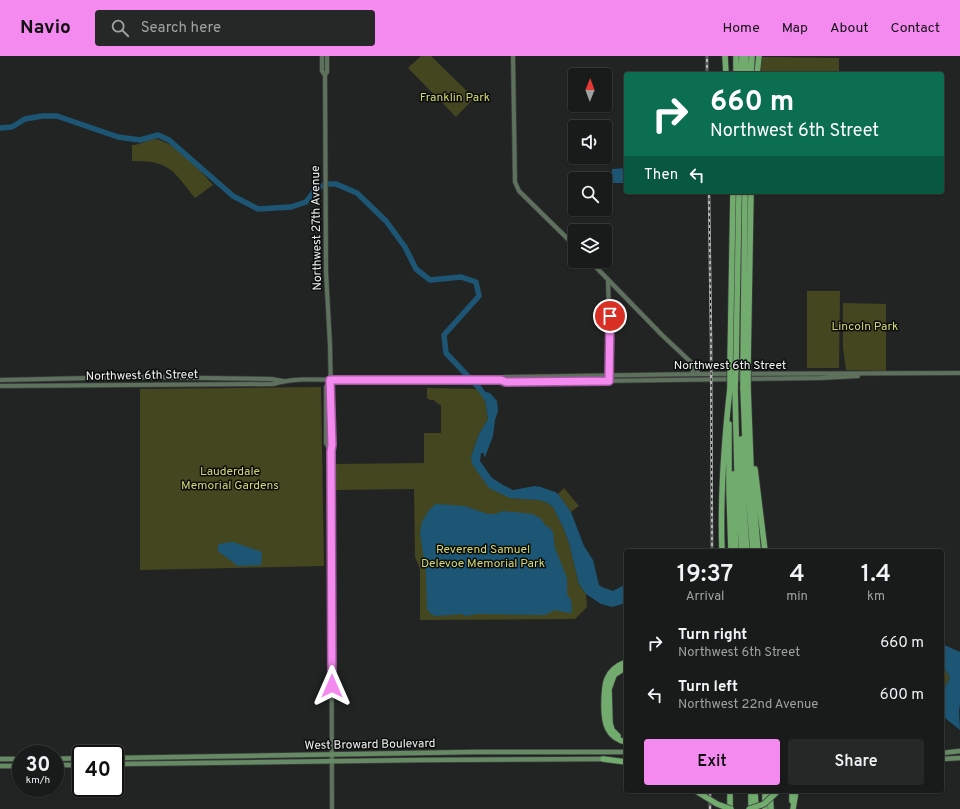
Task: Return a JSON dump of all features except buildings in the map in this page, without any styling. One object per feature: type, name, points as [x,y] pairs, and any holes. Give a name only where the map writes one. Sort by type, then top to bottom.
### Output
[{"type":"highway","points":[[725,56],[726,72]]},
{"type":"highway","points":[[736,56],[736,72]]},
{"type":"highway","points":[[741,72],[742,56]]},
{"type":"highway","points":[[746,56],[746,72]]},
{"type":"highway","points":[[752,56],[752,72]]},
{"type":"highway","points":[[757,72],[759,56]]},
{"type":"highway","points":[[733,194],[733,484],[736,549]]},
{"type":"highway","points":[[733,365],[739,194]]},
{"type":"highway","points":[[745,194],[746,388],[758,549]]},
{"type":"highway","points":[[746,365],[751,194]]},
{"type":"highway","points":[[722,549],[724,443],[733,388]]},
{"type":"highway","points":[[731,549],[729,489],[733,388]]},
{"type":"highway","points":[[733,388],[742,549]]},
{"type":"highway","points":[[746,388],[743,398],[741,422],[742,475],[747,549]]},
{"type":"highway","points":[[743,398],[746,473],[752,549]]},
{"type":"highway","points":[[750,445],[757,480],[764,549]]},
{"type":"highway","points":[[624,663],[617,666],[609,674],[605,684],[604,693],[604,717],[607,728],[618,740],[624,741]]},
{"type":"highway","points":[[624,668],[618,671],[613,678],[609,686],[608,693],[611,728],[624,740]]},
{"type":"highway","points":[[603,759],[624,762]]},
{"type":"highway","points":[[699,793],[717,804],[730,809],[730,793]]},
{"type":"highway","points":[[751,793],[750,809],[764,804],[776,793]]},
{"type":"highway","points":[[755,793],[756,809]]},
{"type":"highway","points":[[765,793],[766,809]]},
{"type":"highway","points":[[770,793],[771,809]]},
{"type":"highway","points":[[792,793],[792,809]]},
{"type":"highway","points":[[792,809],[796,793]]},
{"type":"main road","name":"West Broward Boulevard","points":[[124,758],[331,754],[624,752]]},
{"type":"main road","points":[[944,753],[960,752],[958,754],[958,758],[944,759]]},
{"type":"main road","points":[[430,760],[440,753]]},
{"type":"main road","points":[[196,763],[204,756]]},
{"type":"main road","points":[[209,763],[214,758],[220,756]]},
{"type":"main road","points":[[0,759],[12,759]]},
{"type":"main road","name":"West Broward Boulevard","points":[[124,764],[624,759]]},
{"type":"main road","points":[[0,766],[12,766]]},
{"type":"street","name":"Northwest 27th Avenue","points":[[322,56],[322,71],[325,75]]},
{"type":"street","name":"Northwest 27th Avenue","points":[[327,56],[327,72],[325,75],[325,175],[326,272],[330,345],[330,380],[326,387],[326,443],[331,451],[332,809]]},
{"type":"street","points":[[513,56],[514,176],[519,191],[568,239]]},
{"type":"street","points":[[597,268],[691,364],[696,367],[699,374]]},
{"type":"street","points":[[608,280],[609,378]]},
{"type":"street","points":[[609,290],[613,285]]},
{"type":"street","points":[[691,364],[693,374]]},
{"type":"street","name":"Northwest 6th Street","points":[[609,378],[693,374],[960,375]]},
{"type":"street","name":"Northwest 6th Street","points":[[0,380],[137,377],[264,378],[284,381],[453,381],[501,380],[504,377],[609,378],[960,375]]},
{"type":"street","name":"Northwest 6th Street","points":[[0,386],[274,384],[284,381]]},
{"type":"green space","name":"Franklin Park","points":[[421,56],[431,56],[474,98],[456,117],[408,68]]},
{"type":"green space","points":[[761,58],[839,58],[839,72],[760,72]]},
{"type":"green space","points":[[155,139],[171,145],[187,157],[213,185],[195,198],[170,169],[155,163],[132,161],[132,145]]},
{"type":"green space","points":[[807,291],[840,291],[839,368],[807,368]]},
{"type":"green space","name":"Lincoln Park","points":[[843,303],[886,304],[886,371],[846,370],[843,348]]},
{"type":"green space","name":"Lauderdale Memorial Gardens","points":[[321,387],[324,566],[140,570],[140,389]]},
{"type":"green space","name":"Reverend Samuel Delevoe Memorial Park","points":[[427,388],[478,389],[485,400],[488,419],[479,434],[471,457],[510,498],[538,500],[546,502],[553,507],[569,543],[579,584],[586,594],[587,607],[575,619],[420,620],[420,569],[415,557],[414,489],[335,490],[335,464],[424,463],[424,433],[441,433],[441,405],[434,400],[427,398]]},
{"type":"green space","points":[[564,488],[579,506],[571,512],[558,494]]},
{"type":"green space","points":[[944,668],[950,678],[944,689]]},
{"type":"water","points":[[624,168],[624,183],[612,183],[612,169]]},
{"type":"water","points":[[486,392],[490,393],[497,401],[498,411],[493,436],[485,457],[483,453],[481,453],[480,461],[492,478],[513,490],[535,486],[558,494],[571,512],[584,546],[593,560],[599,585],[613,591],[624,585],[624,604],[612,607],[601,604],[586,594],[579,584],[569,543],[553,507],[546,502],[538,500],[510,498],[489,488],[472,464],[471,457],[479,434],[488,419],[485,400],[482,396]]},
{"type":"water","points":[[436,504],[464,506],[488,514],[495,514],[503,511],[533,514],[541,519],[553,532],[555,548],[567,578],[567,594],[571,600],[572,612],[569,613],[555,610],[545,615],[478,614],[465,616],[462,614],[436,616],[431,614],[427,609],[426,574],[420,533],[422,522],[430,509]]},
{"type":"water","points":[[233,542],[262,552],[261,565],[238,566],[218,551],[218,545]]},
{"type":"water","points":[[944,645],[960,652],[960,730],[944,716],[944,689],[950,678],[944,668]]},
{"type":"waterway","points":[[0,128],[12,127],[25,119],[42,116],[57,116],[118,137],[140,140],[158,135],[169,140],[233,196],[258,209],[291,207],[306,202],[317,188],[327,184],[336,184],[357,193],[386,221],[405,247],[416,269],[430,280],[461,277],[476,282],[479,296],[444,335],[446,353],[480,389],[488,400]]},
{"type":"railway","points":[[707,56],[707,72]]},
{"type":"railway","points":[[709,194],[712,549]]},
{"type":"railway","points":[[710,793],[710,809]]},
{"type":"route","points":[[332,686],[332,433],[330,380],[501,380],[506,382],[609,381],[610,316]]}]
